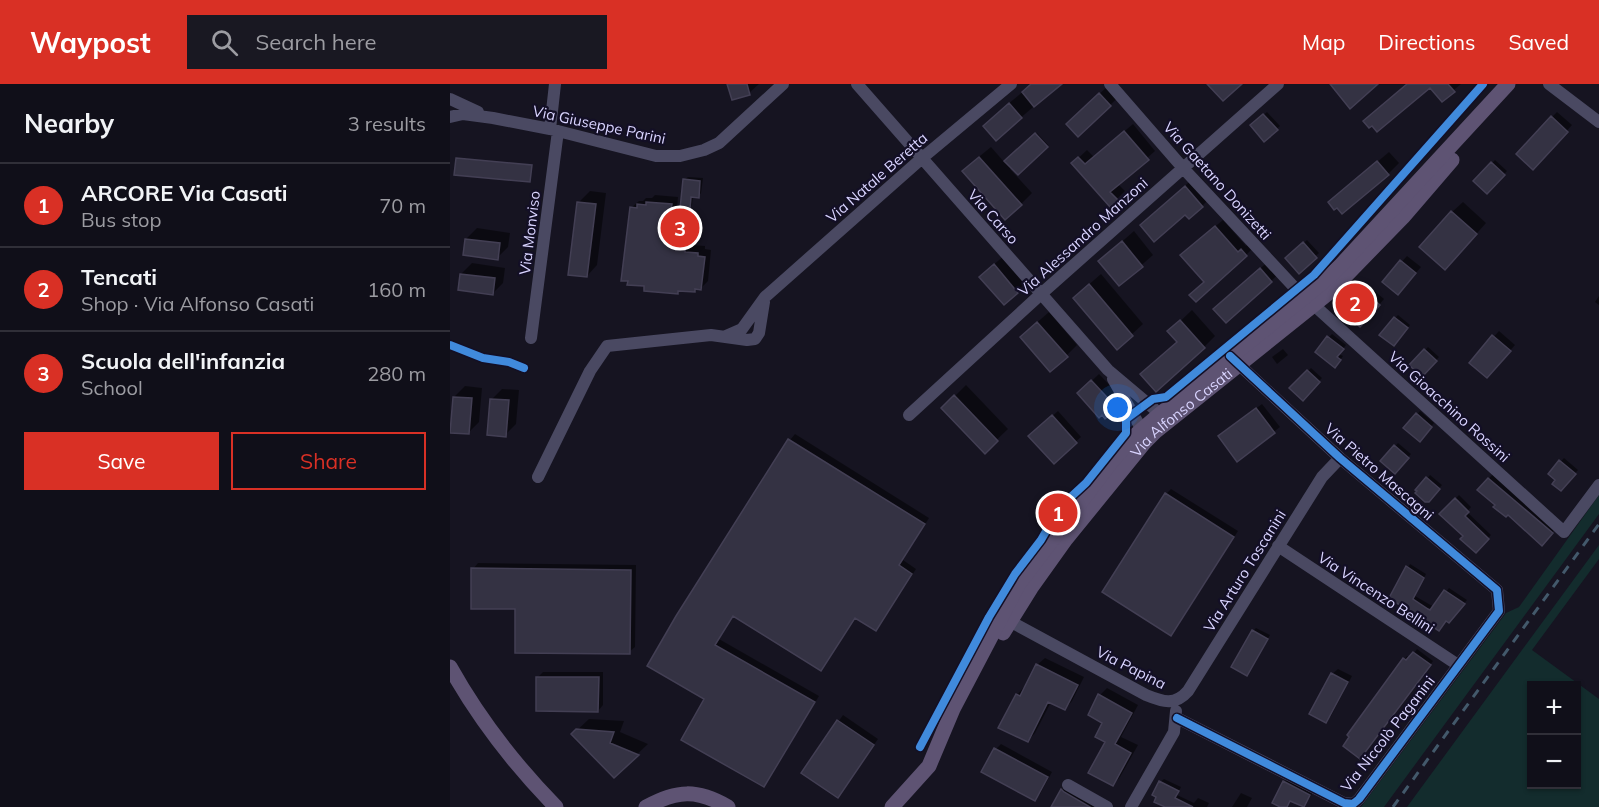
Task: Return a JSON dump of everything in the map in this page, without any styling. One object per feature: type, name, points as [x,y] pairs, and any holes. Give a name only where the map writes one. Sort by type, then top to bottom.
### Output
[{"type":"main road","name":"Via Alfonso Casati","points":[[1309,301],[1322,283],[1357,249],[1508,84]]},
{"type":"main road","name":"Via Alfonso Casati","points":[[902,807],[929,766],[952,709],[1005,619],[1018,585],[1112,461],[1372,251],[1520,84]]},
{"type":"main road","points":[[450,667],[467,698],[492,735],[524,775],[556,807]]},
{"type":"main road","points":[[892,807],[929,766]]},
{"type":"main road","points":[[646,807],[677,794],[688,793],[703,795],[728,807]]},
{"type":"street","name":"Via Monviso","points":[[531,338],[554,130],[555,84]]},
{"type":"street","name":"Via Giuseppe Parini","points":[[450,117],[463,114],[493,118],[554,130],[656,156],[680,156],[704,150],[719,143],[783,84]]},
{"type":"street","name":"Via Carso","points":[[857,84],[1108,370],[1164,417]]},
{"type":"street","name":"Via Natale Beretta","points":[[538,477],[590,371],[607,346],[711,335],[726,336],[742,329],[765,297],[921,159],[1011,84]]},
{"type":"street","name":"Via Gaetano Donizetti","points":[[1110,84],[1184,168],[1309,301]]},
{"type":"street","name":"Via Alessandro Manzoni","points":[[909,416],[1041,294],[1278,84]]},
{"type":"street","points":[[1549,84],[1599,122]]},
{"type":"street","name":"Via Giuseppe Parini","points":[[450,99],[493,118]]},
{"type":"street","name":"Via Gioacchino Rossini","points":[[1309,301],[1564,532],[1599,485]]},
{"type":"street","name":"Via Pietro Mascagni","points":[[1235,361],[1340,458],[1497,590],[1499,611]]},
{"type":"street","name":"Via Carso","points":[[1108,370],[1145,434]]},
{"type":"street","name":"Via Arturo Toscanini","points":[[1176,701],[1188,691],[1322,477],[1340,458]]},
{"type":"street","name":"Via Vincenzo Bellini","points":[[1278,546],[1458,665]]},
{"type":"street","name":"Via Niccolò Paganini","points":[[1177,718],[1344,803],[1353,804],[1499,611]]},
{"type":"street","name":"Via Papina","points":[[1005,619],[1146,695],[1160,701],[1176,701],[1177,718],[1174,732],[1131,807]]},
{"type":"street","points":[[1068,785],[1107,807]]},
{"type":"green space","points":[[1599,495],[1599,514],[1384,807],[1361,807],[1506,613],[1519,607]]},
{"type":"green space","points":[[1599,545],[1599,559],[1532,650],[1574,681],[1527,681],[1527,789],[1581,789],[1581,686],[1599,699],[1599,807],[1407,807]]},
{"type":"building","points":[[727,84],[747,84],[750,95],[732,100]]},
{"type":"building","points":[[1031,84],[1062,84],[1034,107],[1022,92]]},
{"type":"building","points":[[1207,84],[1242,84],[1223,101]]},
{"type":"building","points":[[1330,84],[1378,84],[1350,109]]},
{"type":"building","points":[[1407,84],[1448,84],[1455,92],[1442,102],[1430,88],[1377,132],[1372,126],[1369,128],[1363,121]]},
{"type":"building","points":[[1099,93],[1111,106],[1078,137],[1066,124]]},
{"type":"building","points":[[1009,103],[1022,118],[996,141],[983,126]]},
{"type":"building","points":[[1263,114],[1278,130],[1264,142],[1250,125]]},
{"type":"building","points":[[1551,116],[1568,132],[1533,170],[1516,154]]},
{"type":"building","points":[[1124,131],[1149,160],[1110,192],[1118,200],[1110,207],[1071,163],[1078,157],[1085,164]]},
{"type":"building","points":[[1035,133],[1048,147],[1018,175],[1004,161]]},
{"type":"building","points":[[979,157],[1022,205],[1005,220],[962,171]]},
{"type":"building","points":[[456,158],[532,165],[530,182],[454,175]]},
{"type":"building","points":[[1377,161],[1389,175],[1342,214],[1337,208],[1334,210],[1328,202]]},
{"type":"building","points":[[1491,162],[1505,175],[1487,194],[1473,181]]},
{"type":"building","points":[[683,179],[700,181],[699,198],[691,197],[690,210],[680,209]]},
{"type":"building","points":[[1185,186],[1203,207],[1189,219],[1185,215],[1154,242],[1140,225]]},
{"type":"building","points":[[577,202],[596,204],[587,277],[568,275]]},
{"type":"building","points":[[646,202],[672,204],[669,226],[688,228],[685,252],[698,253],[698,256],[705,257],[701,290],[678,291],[678,294],[644,291],[644,286],[627,285],[628,281],[621,281],[630,207],[637,208],[637,204],[646,205]]},
{"type":"building","points":[[1451,211],[1477,234],[1445,270],[1419,247]]},
{"type":"building","points":[[1215,226],[1238,252],[1241,249],[1247,256],[1196,302],[1189,295],[1204,282],[1180,255]]},
{"type":"building","points":[[465,239],[500,243],[498,260],[463,255]]},
{"type":"building","points":[[1122,241],[1143,267],[1119,286],[1098,261]]},
{"type":"building","points":[[1303,242],[1317,258],[1299,274],[1285,258]]},
{"type":"building","points":[[1400,260],[1416,273],[1398,295],[1382,282]]},
{"type":"building","points":[[994,264],[1018,293],[1004,305],[979,277]]},
{"type":"building","points":[[1260,268],[1272,282],[1226,323],[1213,309]]},
{"type":"building","points":[[460,274],[495,278],[493,295],[458,290]]},
{"type":"building","points":[[1089,284],[1133,336],[1117,350],[1073,298]]},
{"type":"building","points":[[1364,291],[1380,305],[1360,327],[1345,314]]},
{"type":"building","points":[[1394,317],[1408,328],[1394,346],[1379,335]]},
{"type":"building","points":[[1180,320],[1205,348],[1156,392],[1140,374],[1177,342],[1167,331]]},
{"type":"building","points":[[1037,322],[1068,357],[1050,372],[1020,337]]},
{"type":"building","points":[[1492,335],[1511,351],[1487,378],[1469,363]]},
{"type":"building","points":[[1327,336],[1344,349],[1337,357],[1341,360],[1335,368],[1315,352]]},
{"type":"building","points":[[1424,349],[1437,361],[1422,377],[1409,365]]},
{"type":"building","points":[[1307,370],[1320,382],[1303,401],[1289,388]]},
{"type":"building","points":[[1091,380],[1117,408],[1105,419],[1102,415],[1099,418],[1077,393]]},
{"type":"building","points":[[954,395],[998,441],[985,454],[941,408]]},
{"type":"building","points":[[453,397],[472,398],[469,434],[450,433]]},
{"type":"building","points":[[490,399],[509,400],[506,437],[487,435]]},
{"type":"building","points":[[1256,408],[1275,433],[1237,462],[1218,436]]},
{"type":"building","points":[[1416,413],[1432,427],[1420,442],[1403,428]]},
{"type":"building","points":[[1052,415],[1077,443],[1054,464],[1028,436]]},
{"type":"building","points":[[788,439],[925,524],[899,565],[912,574],[876,631],[855,618],[821,671],[733,616],[715,645],[815,702],[764,787],[681,740],[704,699],[647,666]]},
{"type":"building","points":[[1394,445],[1409,458],[1395,474],[1380,461]]},
{"type":"building","points":[[1559,460],[1576,474],[1561,491],[1552,484],[1555,480],[1548,474]]},
{"type":"building","points":[[1426,477],[1440,489],[1429,502],[1425,502],[1415,493]]},
{"type":"building","points":[[1488,478],[1553,533],[1542,546],[1508,515],[1506,517],[1493,507],[1495,505],[1477,490]]},
{"type":"building","points":[[1165,493],[1234,537],[1171,636],[1102,592]]},
{"type":"building","points":[[1455,498],[1469,512],[1465,516],[1489,539],[1476,553],[1460,539],[1463,536],[1439,514]]},
{"type":"building","points":[[1406,566],[1424,578],[1413,599],[1428,609],[1430,610],[1444,590],[1465,604],[1449,623],[1446,621],[1439,631],[1389,598]]},
{"type":"building","points":[[471,568],[631,570],[630,654],[515,653],[515,609],[471,609]]},
{"type":"building","points":[[1252,630],[1268,639],[1247,676],[1231,667]]},
{"type":"building","points":[[1413,652],[1431,665],[1360,759],[1343,746],[1349,737],[1347,735],[1403,658],[1406,660]]},
{"type":"building","points":[[1036,664],[1078,685],[1065,710],[1048,702],[1028,742],[998,728],[1016,694],[1020,696]]},
{"type":"building","points":[[1331,673],[1348,682],[1326,723],[1309,714]]},
{"type":"building","points":[[536,677],[599,677],[598,712],[536,711]]},
{"type":"building","points":[[1098,694],[1132,713],[1115,744],[1131,753],[1113,786],[1088,773],[1105,742],[1095,737],[1102,723],[1088,715]]},
{"type":"building","points":[[837,720],[874,745],[838,798],[801,773]]},
{"type":"building","points":[[576,729],[614,732],[610,743],[639,755],[614,778],[571,734]]},
{"type":"building","points":[[994,748],[1048,777],[1035,801],[981,772]]},
{"type":"building","points":[[1159,781],[1179,791],[1175,798],[1193,807],[1165,807],[1154,802],[1156,797],[1152,795]]},
{"type":"building","points":[[1283,781],[1310,795],[1304,807],[1290,801],[1287,807],[1280,807],[1272,803]]},
{"type":"building","points":[[1061,789],[1064,792],[1090,807],[1051,807]]},
{"type":"railway","points":[[1393,807],[1599,524]]},
{"type":"cycle path","points":[[920,747],[989,617],[1015,574],[1041,540],[1060,507],[1086,483],[1126,433],[1126,419],[1153,399],[1166,397],[1314,275],[1483,84]]},
{"type":"cycle path","points":[[450,345],[483,358],[509,362],[524,368]]},
{"type":"cycle path","points":[[1177,718],[1344,803],[1353,804],[1499,611],[1497,590],[1340,458],[1230,356]]},
{"type":"place","name":"Scuola dell'infanzia","points":[[680,228]]},
{"type":"place","name":"Tencati","points":[[1355,303]]},
{"type":"place","name":"ARCORE Via Casati","points":[[1058,513]]}]
